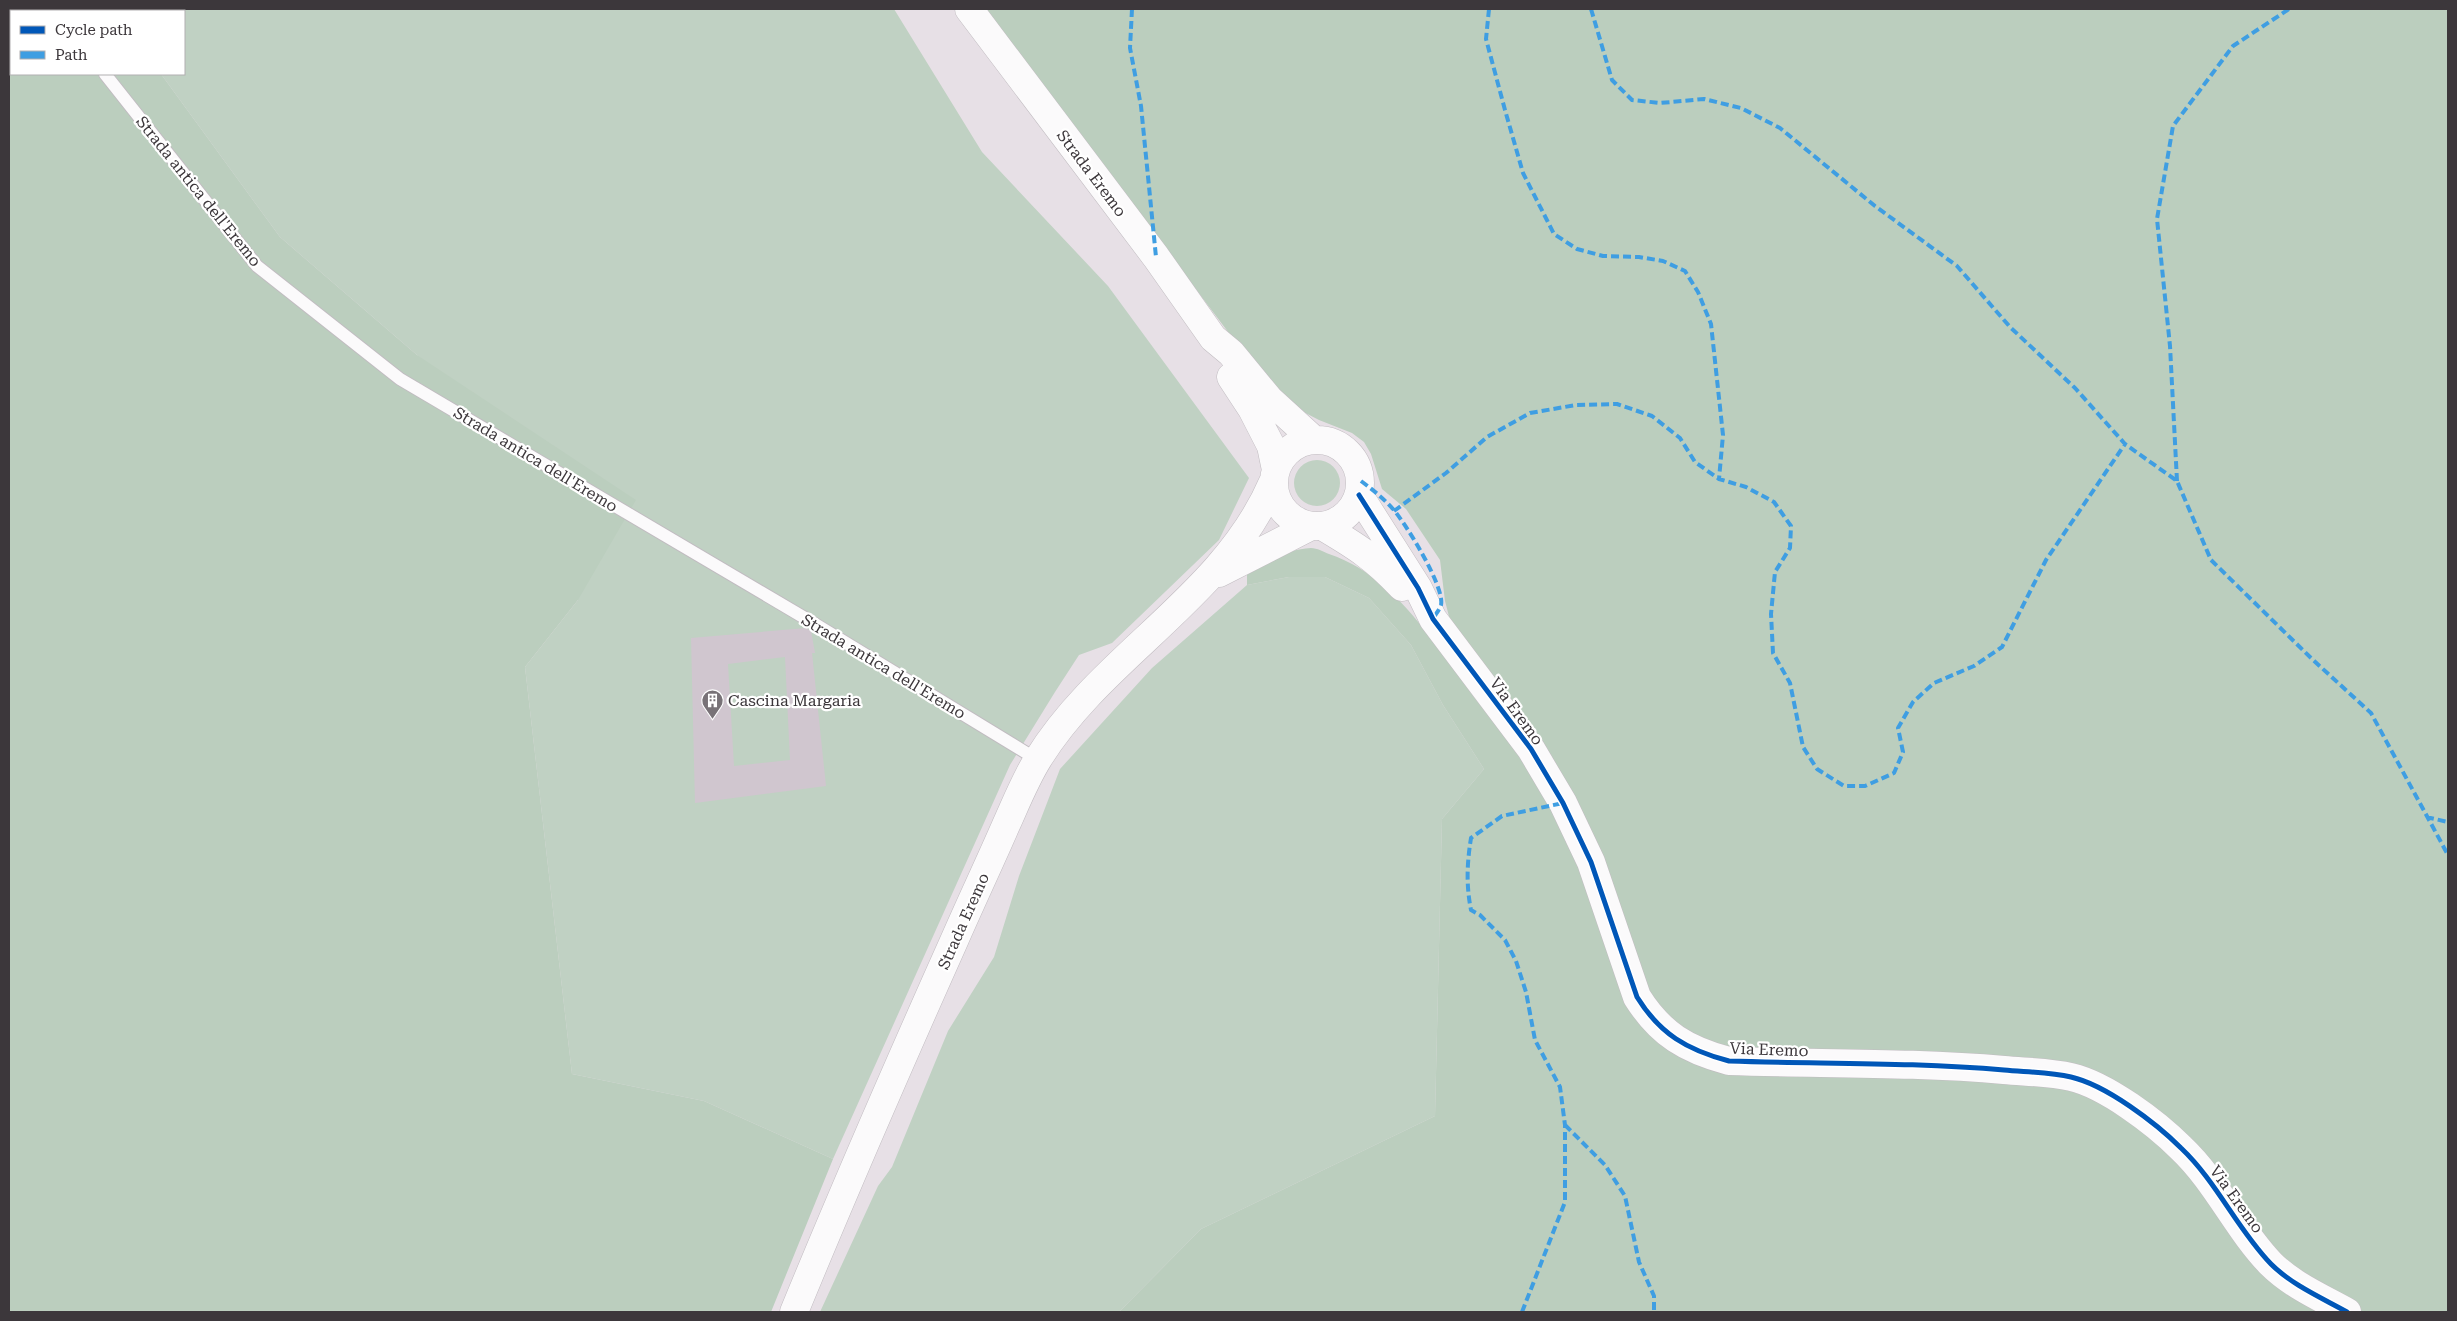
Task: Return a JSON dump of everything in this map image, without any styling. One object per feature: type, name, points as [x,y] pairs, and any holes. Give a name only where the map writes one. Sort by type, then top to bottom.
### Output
[{"type":"main road","name":"Strada Eremo","points":[[969,9],[1156,257],[1213,338],[1231,354],[1269,399],[1314,440]]},
{"type":"main road","name":"Strada Eremo","points":[[794,1312],[876,1116],[981,881],[1038,760],[1074,713],[1108,676],[1209,579],[1264,505],[1274,476],[1271,446],[1252,409],[1217,356],[1213,338]]},
{"type":"main road","points":[[1314,440],[1328,441],[1341,446],[1351,456],[1359,474],[1359,495],[1353,508],[1344,518],[1316,526],[1289,516],[1278,500],[1274,476],[1288,450],[1300,443],[1314,440]]},
{"type":"main road","name":"Via Eremo","points":[[1359,495],[1418,588],[1433,618]]},
{"type":"main road","name":"Strada Eremo","points":[[1209,579],[1316,526]]},
{"type":"main road","name":"Via Eremo","points":[[1316,526],[1355,545],[1380,564],[1433,618],[1531,749],[1563,803],[1591,862],[1637,997],[1649,1016],[1670,1037],[1702,1054],[1729,1061],[1970,1067],[2072,1077],[2116,1096],[2152,1122],[2182,1148],[2211,1181],[2253,1244],[2272,1265],[2286,1276],[2347,1312]]},
{"type":"lane","name":"Strada antica dell'Eremo","points":[[107,75],[257,266],[400,379],[815,624],[1038,760]]},
{"type":"green space","points":[[9,9],[121,9],[10,10],[10,75],[162,75],[280,237],[417,355],[636,500],[578,600],[525,667],[572,1074],[704,1101],[833,1159],[771,1312],[9,1312]]},
{"type":"green space","points":[[894,9],[982,152],[1108,286],[1249,478],[1219,540],[1112,643],[1079,655],[1010,765],[833,1159],[704,1101],[572,1074],[525,667],[578,600],[417,355],[280,237],[162,75],[185,75],[185,10],[122,10]]},
{"type":"green space","points":[[984,9],[2448,9],[2448,1312],[1119,1312],[1201,1229],[1435,1116],[1442,819],[1484,769],[1443,705],[1411,645],[1369,598],[1325,577],[1289,577],[1247,585],[1247,570],[1286,553],[1311,548],[1320,550],[1358,567],[1384,586],[1407,609],[1428,634],[1488,715],[1509,739],[1452,628],[1445,601],[1440,560],[1406,509],[1382,489],[1371,454],[1364,442],[1352,433],[1319,420],[1288,404],[1241,349]]},
{"type":"green space","points":[[1313,460],[1321,460],[1330,464],[1336,470],[1340,483],[1336,496],[1330,502],[1321,506],[1313,506],[1304,502],[1298,496],[1294,487],[1294,479],[1298,470],[1304,464]]},
{"type":"green space","points":[[1289,577],[1325,577],[1369,598],[1411,645],[1443,705],[1484,769],[1442,819],[1435,1116],[1201,1229],[1119,1312],[820,1312],[878,1186],[892,1167],[948,1031],[994,957],[1019,876],[1060,769],[1152,668],[1247,585]]},
{"type":"building","name":"Cascina Margaria","points":[[806,628],[811,631],[815,653],[812,653],[826,786],[695,803],[691,638]],"holes":[[[785,657],[790,760],[734,766],[728,664]]]},
{"type":"marked path","points":[[1132,9],[1130,48],[1141,106],[1156,257]]},
{"type":"marked path","points":[[1489,9],[1486,39],[1523,173],[1554,234],[1577,249],[1603,256],[1639,257],[1663,261],[1685,271],[1698,292],[1711,324],[1723,435],[1719,479]]},
{"type":"marked path","points":[[1591,9],[1612,80],[1632,100],[1660,103],[1704,99],[1741,108],[1780,128],[1875,206],[1957,266],[2010,327],[2075,388],[2125,444],[2177,481],[2211,560],[2312,659],[2371,713],[2448,855]]},
{"type":"marked path","points":[[2177,481],[2170,346],[2157,219],[2173,126],[2233,46],[2289,9]]},
{"type":"marked path","points":[[1394,511],[1446,473],[1487,437],[1530,413],[1576,405],[1617,404],[1652,416],[1680,438],[1695,462],[1719,479],[1746,487],[1774,502],[1791,526],[1790,548],[1775,572],[1771,614],[1773,653],[1790,683],[1803,747],[1817,769],[1844,786],[1865,786],[1894,773],[1903,752],[1898,728],[1913,702],[1934,683],[1974,666],[2002,647],[2046,560],[2125,444]]},
{"type":"marked path","points":[[1361,481],[1393,509],[1407,528],[1431,571],[1441,596],[1440,608],[1433,619]]},
{"type":"marked path","points":[[1522,1312],[1565,1202],[1565,1125],[1560,1087],[1535,1040],[1526,992],[1516,961],[1505,940],[1480,915],[1471,910],[1468,883],[1469,856],[1471,838],[1502,816],[1563,803]]},
{"type":"marked path","points":[[2426,817],[2448,822]]},
{"type":"marked path","points":[[1565,1125],[1605,1165],[1625,1196],[1639,1262],[1654,1296],[1654,1312]]},
{"type":"cycle path","points":[[1359,495],[1418,588],[1433,619],[1531,749],[1563,803],[1591,862],[1637,997],[1665,1031],[1687,1046],[1729,1061],[1970,1067],[2055,1074],[2085,1081],[2130,1106],[2158,1127],[2181,1148],[2194,1161],[2248,1236],[2279,1272],[2307,1291],[2347,1312]]},
{"type":"place","name":"Cascina Margaria","points":[[712,719]]}]
